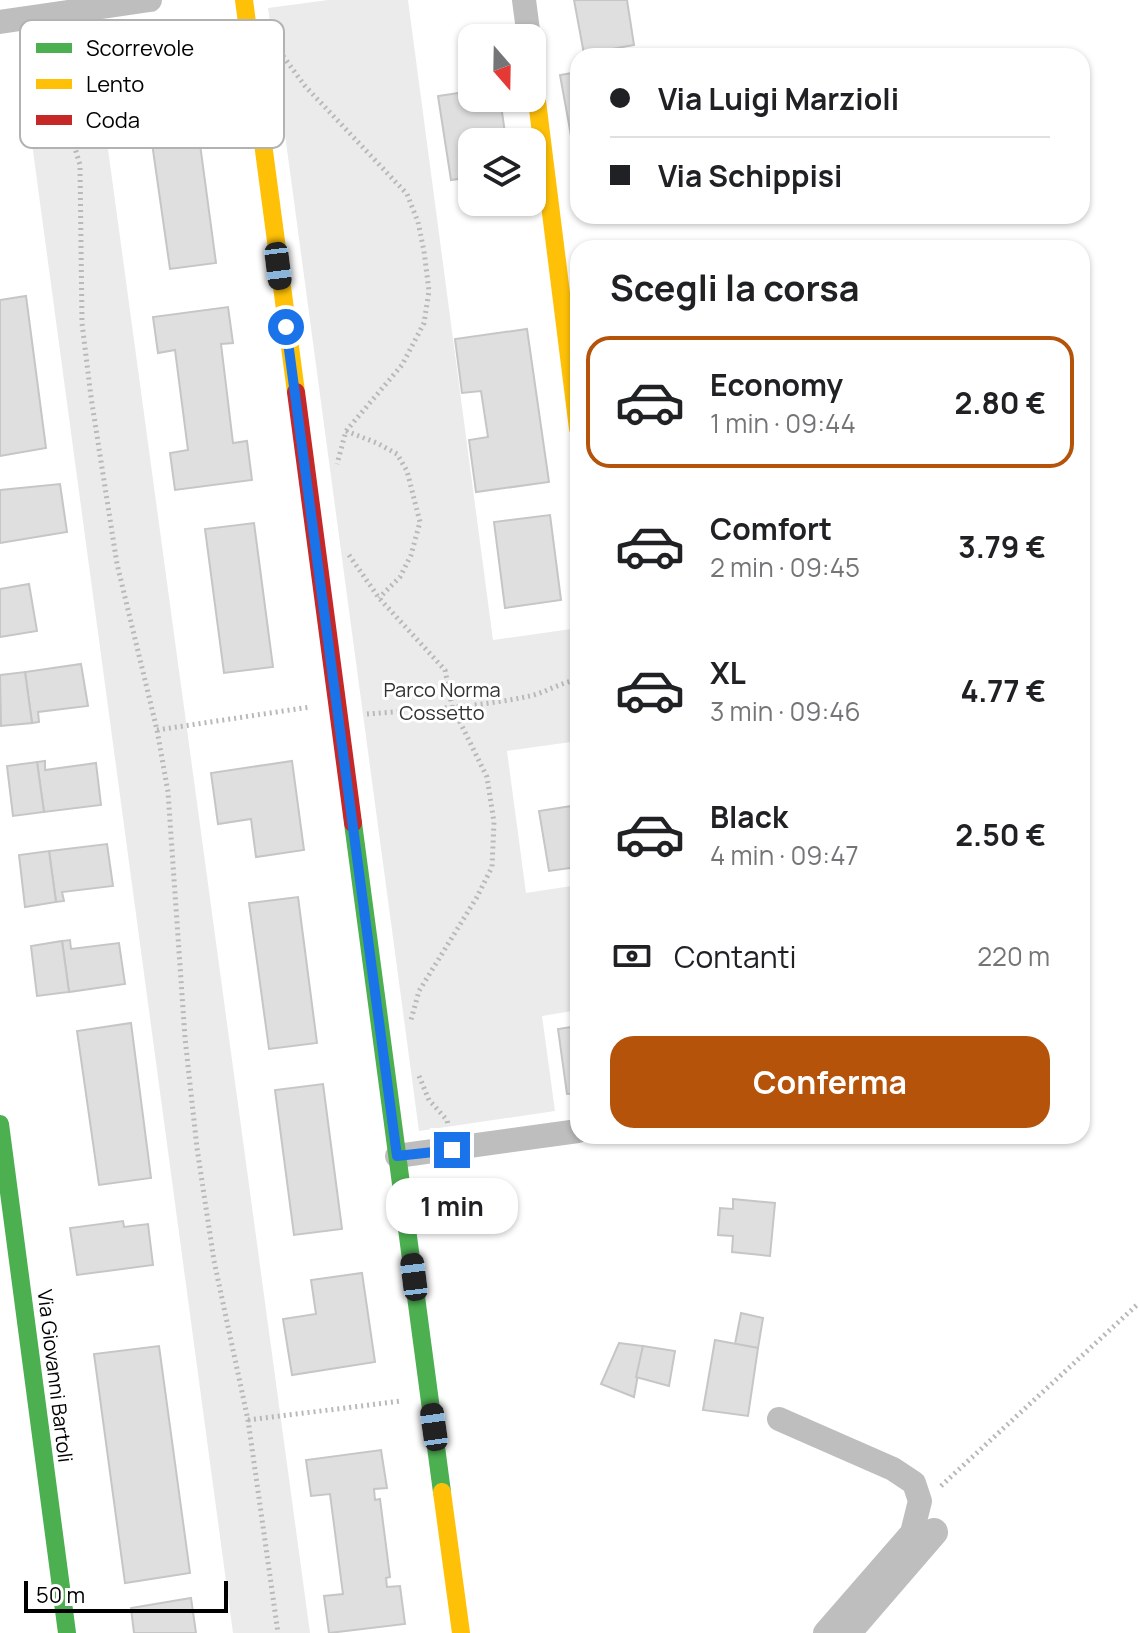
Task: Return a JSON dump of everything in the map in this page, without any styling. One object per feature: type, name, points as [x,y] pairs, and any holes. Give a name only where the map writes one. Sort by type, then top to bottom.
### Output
[{"type":"street","points":[[0,22],[150,0]]},
{"type":"street","points":[[244,0],[247,20]]},
{"type":"street","points":[[524,0],[527,24]]},
{"type":"street","points":[[538,112],[570,365]]},
{"type":"street","points":[[263,148],[461,1633]]},
{"type":"street","name":"Via Giovanni Bartoli","points":[[0,1124],[67,1633]]},
{"type":"street","points":[[397,1156],[570,1132]]},
{"type":"street","points":[[779,1419],[893,1469],[914,1483],[920,1501],[912,1533],[825,1633]]},
{"type":"path","points":[[47,15],[48,20]]},
{"type":"path","points":[[284,57],[305,86],[407,194],[418,222],[424,251],[429,291],[424,323],[402,365],[346,431],[336,466]]},
{"type":"path","points":[[75,148],[80,165],[82,323],[91,397],[117,564],[157,730],[168,792],[185,1038],[197,1148],[214,1261],[248,1420],[278,1633]]},
{"type":"path","points":[[346,431],[397,454],[407,471],[420,522],[411,555],[400,577],[379,598]]},
{"type":"path","points":[[348,552],[379,598],[445,670],[452,706],[487,777],[494,822],[492,867],[419,991],[409,1030]]},
{"type":"path","points":[[157,730],[337,710],[452,706],[532,695],[570,681]]},
{"type":"path","points":[[416,1068],[429,1100],[447,1120],[452,1150]]},
{"type":"path","points":[[917,1514],[941,1486],[1139,1303]]},
{"type":"path","points":[[248,1420],[430,1398]]},
{"type":"green space","name":"Parco Norma Cossetto","points":[[328,0],[408,0],[493,640],[570,629],[570,742],[507,751],[526,893],[570,886],[570,1011],[542,1016],[555,1111],[419,1131],[284,127],[284,20],[270,20],[268,8]]},
{"type":"green space","points":[[33,148],[108,148],[310,1633],[233,1633]]},
{"type":"building","points":[[574,0],[627,0],[634,45],[583,48]]},
{"type":"building","points":[[570,73],[570,130],[560,75]]},
{"type":"building","points":[[458,93],[458,112],[502,112],[504,128],[458,128],[458,179],[451,180],[438,96]]},
{"type":"building","points":[[153,148],[201,148],[216,263],[170,269]]},
{"type":"building","points":[[26,296],[46,448],[0,456],[0,300]]},
{"type":"building","points":[[228,307],[233,343],[221,344],[233,443],[247,441],[252,480],[175,490],[170,453],[188,450],[175,350],[158,353],[153,317]]},
{"type":"building","points":[[527,329],[549,482],[476,492],[469,440],[488,437],[481,391],[462,393],[455,339]]},
{"type":"building","points":[[60,484],[67,532],[0,543],[0,490]]},
{"type":"building","points":[[550,515],[561,600],[505,608],[494,522]]},
{"type":"building","points":[[254,523],[273,667],[224,673],[205,529]]},
{"type":"building","points":[[29,584],[37,631],[0,637],[0,589]]},
{"type":"building","points":[[81,664],[88,706],[38,712],[39,722],[32,723],[25,672]]},
{"type":"building","points":[[25,672],[32,723],[1,726],[0,675]]},
{"type":"building","points":[[45,761],[45,770],[96,763],[101,805],[44,812],[37,762]]},
{"type":"building","points":[[292,761],[304,850],[256,857],[251,819],[218,824],[211,773]]},
{"type":"building","points":[[37,762],[44,812],[13,816],[7,766]]},
{"type":"building","points":[[570,806],[570,868],[549,871],[539,811]]},
{"type":"building","points":[[107,844],[113,886],[62,892],[64,901],[56,902],[49,851]]},
{"type":"building","points":[[49,851],[56,902],[25,907],[19,855]]},
{"type":"building","points":[[298,897],[317,1043],[269,1049],[249,903]]},
{"type":"building","points":[[70,940],[71,949],[119,943],[125,984],[69,992],[62,941]]},
{"type":"building","points":[[62,941],[69,992],[37,996],[31,946]]},
{"type":"building","points":[[131,1023],[151,1178],[99,1185],[77,1031]]},
{"type":"building","points":[[570,1027],[570,1094],[567,1094],[558,1029]]},
{"type":"building","points":[[323,1084],[342,1229],[294,1235],[275,1090]]},
{"type":"building","points":[[733,1199],[775,1203],[770,1256],[732,1252],[733,1236],[718,1235],[720,1208],[733,1209]]},
{"type":"building","points":[[123,1221],[124,1227],[148,1224],[153,1265],[77,1275],[70,1228]]},
{"type":"building","points":[[362,1273],[375,1362],[292,1375],[283,1319],[316,1314],[311,1280]]},
{"type":"building","points":[[741,1313],[763,1318],[758,1348],[735,1344]]},
{"type":"building","points":[[715,1340],[758,1348],[748,1416],[703,1410]]},
{"type":"building","points":[[619,1343],[643,1346],[634,1397],[601,1384]]},
{"type":"building","points":[[159,1346],[190,1573],[125,1583],[94,1354]]},
{"type":"building","points":[[643,1346],[675,1351],[669,1386],[636,1377]]},
{"type":"building","points":[[381,1450],[387,1488],[374,1489],[375,1500],[380,1499],[390,1577],[386,1578],[387,1587],[400,1586],[405,1624],[329,1633],[324,1596],[343,1594],[330,1494],[311,1496],[306,1460]]},
{"type":"building","points":[[191,1598],[196,1633],[134,1633],[131,1608]]},
{"type":"waterway","points":[[847,1633],[934,1532]]},
{"type":"traffic: fast","points":[[353,823],[442,1492]]},
{"type":"traffic: fast","points":[[0,1124],[67,1633]]},
{"type":"traffic: slow","points":[[244,0],[247,20]]},
{"type":"traffic: slow","points":[[538,112],[570,365]]},
{"type":"traffic: slow","points":[[264,148],[296,392]]},
{"type":"traffic: slow","points":[[442,1492],[461,1633]]},
{"type":"traffic: jam","points":[[296,392],[353,823]]},
{"type":"route","points":[[286,327],[397,1156],[452,1150]]}]
